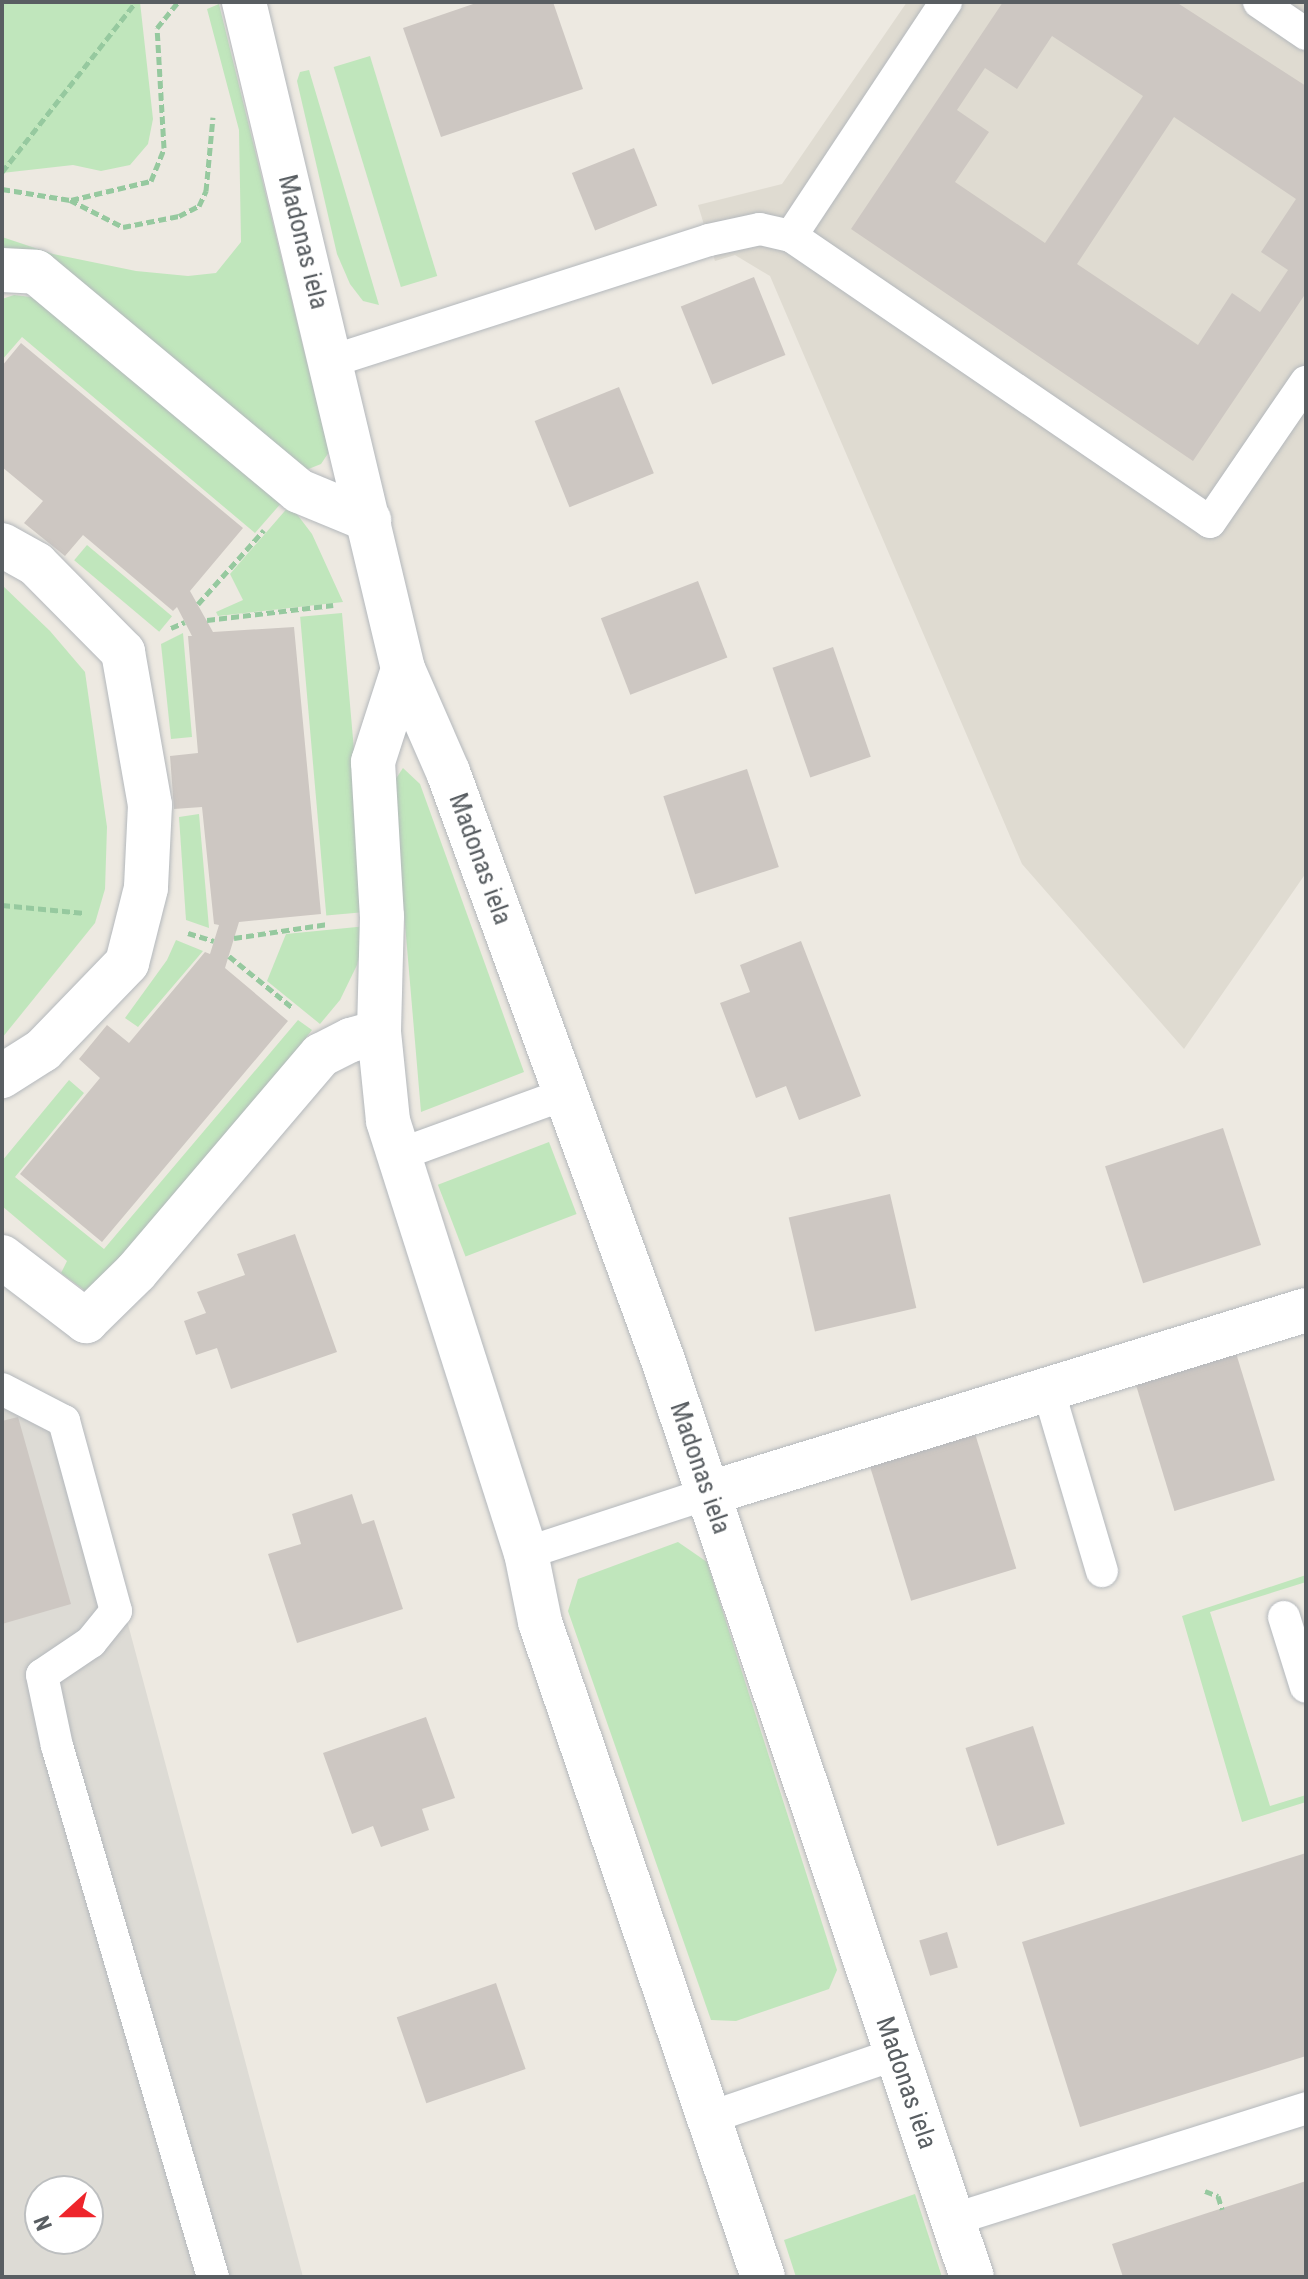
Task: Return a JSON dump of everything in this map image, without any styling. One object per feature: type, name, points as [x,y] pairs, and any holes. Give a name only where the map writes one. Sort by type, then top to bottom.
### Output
[{"type":"street","name":"Madonas iela","points":[[244,2],[403,669],[448,772],[710,1493],[972,2277]]},
{"type":"street","points":[[2,270],[36,272],[299,491],[369,520]]},
{"type":"street","points":[[2,545],[36,564],[123,652],[150,805],[146,888],[127,963],[43,1050],[2,1076]]},
{"type":"street","points":[[403,669],[373,762],[382,916],[379,1032],[388,1121],[526,1553],[540,1622],[763,2277]]},
{"type":"street","points":[[2,1257],[86,1321],[136,1272],[321,1055],[351,1040],[379,1032]]},
{"type":"street","points":[[710,1493],[1306,1310]]},
{"type":"lane","points":[[791,236],[946,2]]},
{"type":"lane","points":[[1259,2],[1306,34]]},
{"type":"lane","points":[[332,361],[709,240],[760,229],[791,236],[1210,522],[1306,382]]},
{"type":"lane","points":[[398,1155],[566,1094]]},
{"type":"lane","points":[[2,1389],[64,1421],[116,1611],[91,1642],[42,1675],[57,1746],[213,2277]]},
{"type":"lane","points":[[1048,1389],[1102,1571]]},
{"type":"lane","points":[[526,1553],[710,1493]]},
{"type":"lane","points":[[1284,1617],[1306,1687]]},
{"type":"lane","points":[[711,2117],[896,2054]]},
{"type":"lane","points":[[955,2219],[1306,2108]]},
{"type":"path","points":[[2,172],[136,2]]},
{"type":"path","points":[[70,200],[151,181],[164,148],[157,28],[178,2]]},
{"type":"path","points":[[2,189],[70,200],[123,227],[179,216],[199,206],[206,191],[212,132],[210,103]]},
{"type":"path","points":[[198,604],[299,491]]},
{"type":"path","points":[[207,620],[386,597]]},
{"type":"path","points":[[2,905],[138,917]]},
{"type":"path","points":[[234,938],[382,916]]},
{"type":"path","points":[[229,956],[314,1025],[321,1055]]},
{"type":"shaded area","points":[[907,2],[1306,2],[1306,873],[1184,1049],[1022,864],[770,276],[735,255],[715,261],[698,205],[782,184]]},
{"type":"shaded area","points":[[2,1386],[70,1408],[303,2277],[2,2277]]},
{"type":"green space","points":[[2,2],[140,2],[153,119],[148,144],[130,165],[101,171],[73,165],[2,173]]},
{"type":"green space","points":[[219,4],[329,452],[321,464],[306,470],[24,253],[2,247],[2,237],[53,254],[136,271],[188,276],[216,273],[241,242],[239,130],[207,9]]},
{"type":"green space","points":[[370,56],[437,276],[401,287],[334,67]]},
{"type":"green space","points":[[309,70],[379,305],[363,301],[350,284],[337,254],[297,81],[300,72]]},
{"type":"green space","points":[[14,295],[39,298],[283,501],[255,533],[22,337],[2,360],[2,299]]},
{"type":"green space","points":[[290,505],[312,534],[343,602],[218,616],[216,612],[243,600],[230,574]]},
{"type":"green space","points":[[87,545],[172,616],[159,632],[74,560]]},
{"type":"green space","points":[[2,585],[50,631],[85,672],[107,827],[105,889],[95,923],[2,1038]]},
{"type":"green space","points":[[342,613],[368,912],[326,916],[300,617]]},
{"type":"green space","points":[[183,633],[192,737],[171,739],[161,644]]},
{"type":"green space","points":[[403,768],[420,784],[524,1072],[421,1112],[393,783]]},
{"type":"green space","points":[[199,814],[209,928],[186,920],[179,817]]},
{"type":"green space","points":[[367,926],[357,965],[340,1000],[320,1024],[267,981],[286,934]]},
{"type":"green space","points":[[176,940],[203,951],[138,1027],[125,1018],[167,960]]},
{"type":"green space","points":[[298,1020],[312,1030],[123,1273],[91,1295],[61,1273],[67,1261],[2,1206],[2,1161],[69,1080],[84,1093],[15,1177],[104,1249]]},
{"type":"green space","points":[[549,1142],[577,1214],[465,1257],[438,1185]]},
{"type":"green space","points":[[678,1542],[707,1562],[837,1970],[829,1989],[736,2021],[711,2020],[568,1611],[578,1579]]},
{"type":"green space","points":[[1306,1575],[1306,1582],[1210,1612],[1270,1806],[1306,1795],[1306,1802],[1242,1822],[1182,1616]]},
{"type":"green space","points":[[915,2194],[942,2277],[796,2277],[784,2240]]},
{"type":"building","points":[[479,2],[553,2],[583,89],[441,137],[403,28]]},
{"type":"building","points":[[1003,2],[1176,2],[1306,86],[1306,293],[1193,461],[851,229]],"holes":[[[1052,36],[1143,96],[1045,243],[955,182],[989,132],[957,110],[985,68],[1017,89]],[[1174,117],[1296,199],[1261,252],[1288,270],[1260,312],[1232,293],[1198,345],[1077,264]]]},
{"type":"building","points":[[634,148],[657,205],[595,231],[572,173]]},
{"type":"building","points":[[754,277],[785,355],[712,384],[681,307]]},
{"type":"building","points":[[21,343],[243,528],[190,591],[213,632],[294,627],[321,914],[239,922],[225,968],[288,1021],[102,1242],[20,1174],[100,1078],[79,1059],[107,1025],[129,1043],[205,952],[210,954],[219,925],[214,924],[202,807],[174,809],[170,756],[198,753],[188,636],[192,636],[177,607],[173,611],[83,535],[65,556],[24,523],[43,501],[2,467],[2,366]]},
{"type":"building","points":[[619,387],[654,473],[569,507],[535,421]]},
{"type":"building","points":[[698,581],[727,658],[630,695],[601,618]]},
{"type":"building","points":[[833,647],[871,757],[810,778],[772,668]]},
{"type":"building","points":[[747,769],[779,867],[695,894],[663,796]]},
{"type":"building","points":[[801,941],[861,1096],[799,1120],[786,1086],[756,1098],[720,1003],[750,992],[740,965]]},
{"type":"building","points":[[1223,1128],[1261,1245],[1143,1283],[1105,1166]]},
{"type":"building","points":[[890,1194],[916,1308],[815,1331],[789,1217]]},
{"type":"building","points":[[295,1234],[337,1352],[231,1389],[217,1348],[196,1355],[184,1321],[206,1313],[197,1292],[245,1275],[237,1254]]},
{"type":"building","points":[[1236,1353],[1275,1480],[1174,1511],[1136,1384]]},
{"type":"building","points":[[18,1417],[71,1604],[2,1624],[2,1421]]},
{"type":"building","points":[[973,1427],[1016,1569],[911,1601],[868,1459]]},
{"type":"building","points":[[352,1494],[362,1524],[374,1520],[403,1609],[297,1643],[268,1554],[301,1544],[292,1514]]},
{"type":"building","points":[[426,1717],[455,1798],[422,1809],[429,1830],[381,1847],[373,1826],[352,1834],[323,1753]]},
{"type":"building","points":[[1033,1726],[1065,1824],[997,1846],[965,1748]]},
{"type":"building","points":[[1306,1853],[1306,2056],[1080,2127],[1022,1942]]},
{"type":"building","points":[[947,1932],[958,1967],[930,1976],[919,1940]]},
{"type":"building","points":[[496,1983],[526,2069],[426,2103],[397,2017]]},
{"type":"building","points":[[1306,2181],[1306,2277],[1123,2277],[1112,2244]]}]
